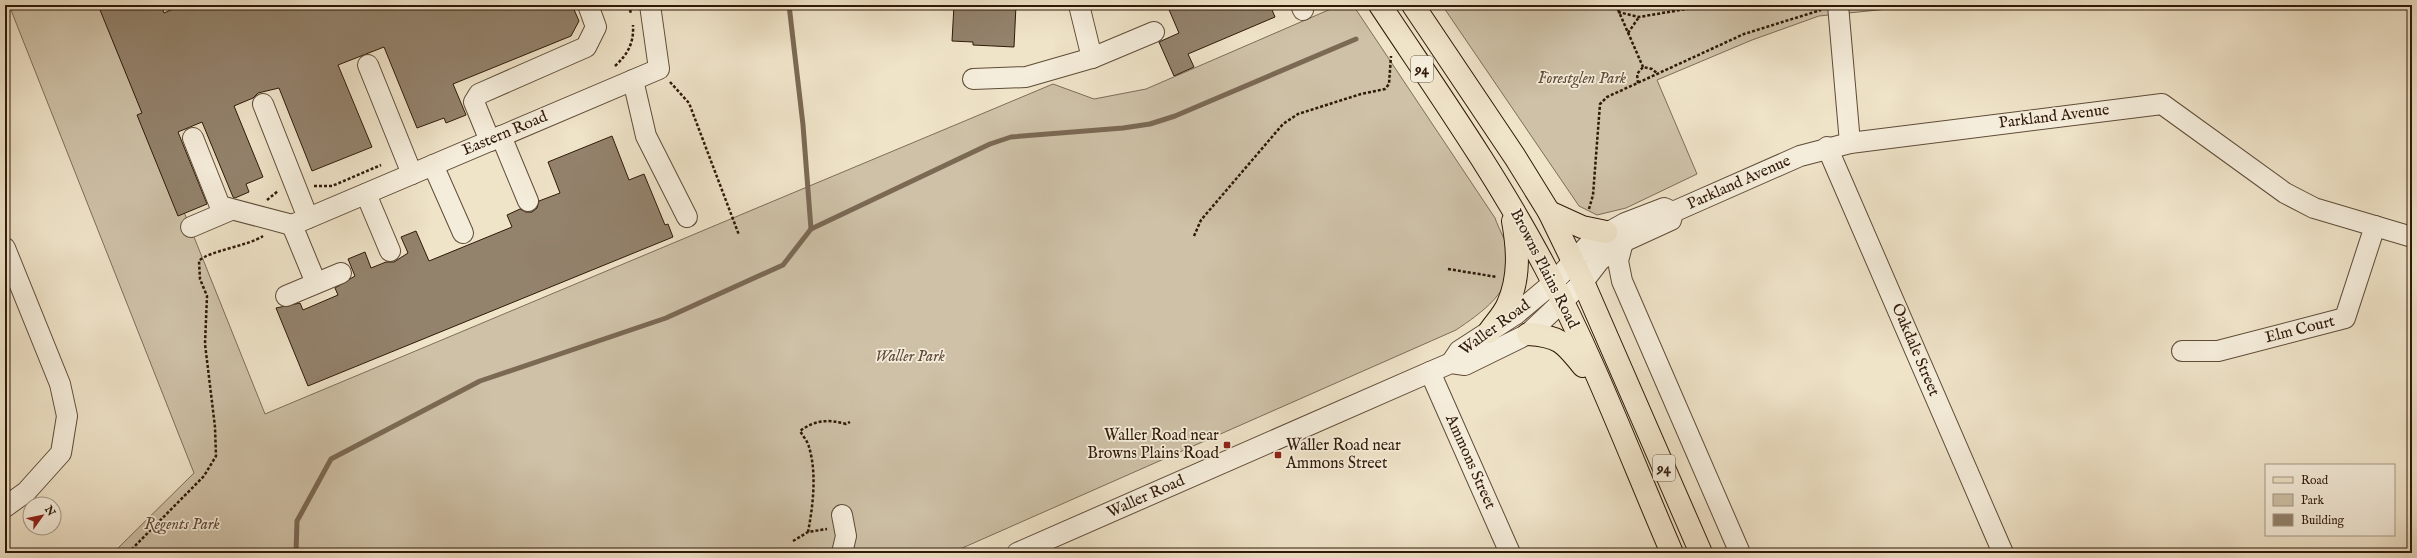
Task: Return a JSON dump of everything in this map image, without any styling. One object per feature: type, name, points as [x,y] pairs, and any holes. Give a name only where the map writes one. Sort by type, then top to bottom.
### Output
[{"type":"main road","name":"Browns Plains Road","points":[[1380,5],[1510,204],[1558,292],[1672,553]]},
{"type":"main road","name":"Browns Plains Road","points":[[1413,5],[1515,157],[1549,212],[1583,282],[1701,553]]},
{"type":"main road","points":[[1489,332],[1508,305],[1515,281],[1518,252],[1510,204]]},
{"type":"main road","points":[[1549,212],[1582,227],[1615,237]]},
{"type":"main road","points":[[1528,334],[1547,335],[1560,340],[1601,389]]},
{"type":"street","points":[[528,200],[496,138],[474,102],[479,94],[586,47],[596,27],[588,5]]},
{"type":"street","points":[[650,5],[659,69]]},
{"type":"street","points":[[1079,5],[1092,58]]},
{"type":"street","points":[[1838,6],[1850,143]]},
{"type":"street","points":[[973,79],[1026,77],[1092,58],[1154,32]]},
{"type":"street","points":[[368,65],[412,174]]},
{"type":"street","name":"Eastern Road","points":[[300,222],[659,69]]},
{"type":"street","points":[[633,80],[646,136],[687,217]]},
{"type":"street","points":[[262,104],[295,185],[300,222],[316,283]]},
{"type":"street","name":"Parkland Avenue","points":[[1573,260],[1591,242],[1615,237],[1664,208],[1674,212],[1800,156],[1827,147],[2162,104],[2285,193],[2314,208],[2412,237]]},
{"type":"street","points":[[192,138],[220,206],[262,218],[300,222]]},
{"type":"street","name":"Oakdale Street","points":[[1827,147],[2004,553]]},
{"type":"street","points":[[432,165],[463,233]]},
{"type":"street","points":[[366,194],[390,251]]},
{"type":"street","points":[[191,227],[231,210]]},
{"type":"street","name":"Elm Court","points":[[2182,351],[2218,350],[2344,318],[2376,226]]},
{"type":"street","points":[[1615,237],[1618,268],[1629,297],[1740,553]]},
{"type":"street","name":"Parkland Avenue","points":[[1583,282],[1615,237]]},
{"type":"street","points":[[5,248],[60,384],[67,416],[61,453],[26,492],[5,507]]},
{"type":"street","name":"Waller Road","points":[[1017,553],[1451,363],[1465,365],[1528,334],[1558,292],[1573,260]]},
{"type":"street","points":[[286,296],[341,273]]},
{"type":"street","name":"Waller Road","points":[[1451,363],[1459,351],[1516,314],[1558,292],[1583,282]]},
{"type":"street","name":"Ammons Street","points":[[1430,372],[1510,553]]},
{"type":"street","points":[[842,553],[846,536],[843,521]]},
{"type":"path","points":[[610,70],[624,58],[631,46],[633,36],[629,5]]},
{"type":"path","points":[[1616,5],[1643,67]]},
{"type":"path","points":[[1618,12],[1639,17],[1710,5]]},
{"type":"path","points":[[1587,215],[1593,195],[1600,104],[1607,97],[1744,34],[1808,13],[1838,6]]},
{"type":"path","points":[[1628,33],[1639,17]]},
{"type":"path","points":[[1194,236],[1201,220],[1283,124],[1298,114],[1361,94],[1385,89],[1389,84],[1391,56],[1386,49]]},
{"type":"path","points":[[1643,67],[1652,69],[1658,74]]},
{"type":"path","points":[[1638,83],[1637,74],[1643,67]]},
{"type":"path","points":[[659,69],[689,103],[739,235]]},
{"type":"path","points":[[128,553],[204,476],[216,456],[215,427],[205,344],[207,296],[200,278],[199,260],[207,254],[230,250],[263,237],[262,218],[266,203],[271,195],[284,187],[295,185],[332,186],[404,156]]},
{"type":"path","points":[[1448,269],[1481,274]]},
{"type":"path","points":[[808,532],[812,510],[813,475],[809,447],[800,431],[810,424],[832,420],[846,424],[850,422]]},
{"type":"path","points":[[793,541],[808,532],[843,521]]},
{"type":"green space","name":"Waller Park","points":[[9,5],[101,5],[265,414],[1053,84],[1094,99],[1146,89],[1340,5],[1353,5],[1495,218],[1509,251],[1510,269],[1507,280],[1494,300],[1476,316],[1456,330],[951,553],[113,553],[194,473]]},
{"type":"green space","name":"Forestglen Park","points":[[1442,5],[1927,5],[1819,16],[1752,40],[1657,80],[1697,174],[1626,208],[1597,215],[1579,206]]},
{"type":"building","points":[[98,5],[161,5],[164,13],[182,5],[572,5],[579,21],[571,36],[453,84],[466,115],[446,123],[444,118],[417,128],[384,47],[338,65],[372,147],[312,171],[279,88],[258,93],[253,98],[234,106],[263,177],[246,184],[249,192],[235,198],[233,197],[202,122],[178,132],[207,204],[178,216],[137,115],[142,113]]},
{"type":"building","points":[[954,5],[1016,5],[1014,47],[973,45],[973,42],[952,41]]},
{"type":"building","points":[[1167,5],[1270,5],[1275,17],[1188,54],[1194,67],[1174,76],[1159,42],[1179,33]]},
{"type":"building","points":[[612,136],[629,180],[644,174],[665,225],[668,224],[673,237],[308,386],[276,308],[300,303],[303,310],[338,295],[335,288],[355,276],[348,259],[365,252],[371,268],[386,262],[394,262],[408,253],[401,237],[416,231],[429,261],[512,227],[507,215],[520,209],[526,212],[532,212],[537,208],[539,201],[560,193],[548,162]]},
{"type":"waterway","points":[[296,553],[297,521],[331,459],[480,381],[666,318],[783,265],[811,229],[803,125],[789,5]]},
{"type":"waterway","points":[[811,229],[990,144],[1011,137],[1123,128],[1150,124],[1175,116],[1356,39]]},
{"type":"place","name":"Waller Road near Browns Plains Road","points":[[1227,445]]},
{"type":"place","name":"Waller Road near Ammons Street","points":[[1278,455]]},
{"type":"park label","name":"Regents Park","points":[[182,525]]}]
